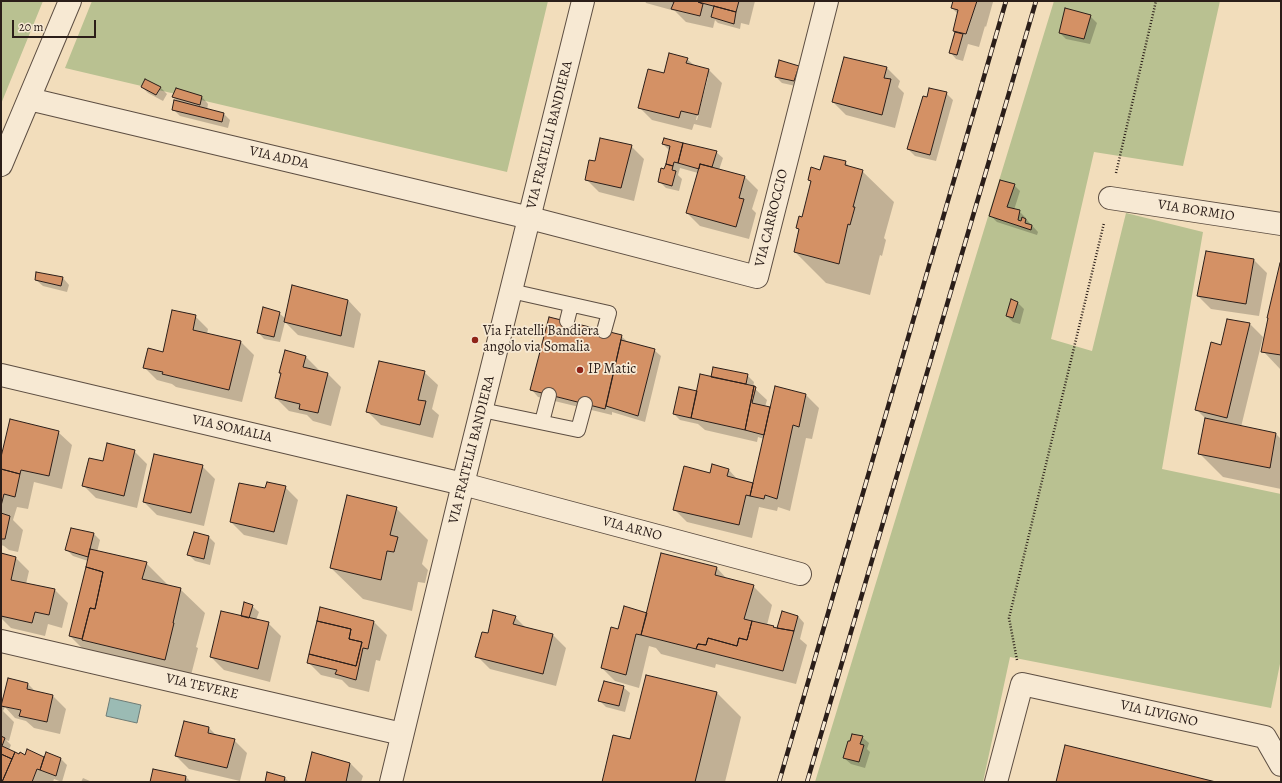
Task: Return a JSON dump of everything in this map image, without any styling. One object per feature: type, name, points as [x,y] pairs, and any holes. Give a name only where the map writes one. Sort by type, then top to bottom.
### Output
[{"type":"street","points":[[1,165],[70,1]]},
{"type":"street","name":"VIA FRATELLI BANDIERA","points":[[391,782],[463,484],[583,1]]},
{"type":"street","name":"VIA CARROCCIO","points":[[530,218],[757,277],[827,1]]},
{"type":"street","name":"VIA ADDA","points":[[29,99],[530,218]]},
{"type":"street","name":"VIA BORMIO","points":[[1110,198],[1281,224]]},
{"type":"street","name":"VIA SOMALIA","points":[[1,375],[463,484]]},
{"type":"street","name":"VIA ARNO","points":[[463,484],[800,574]]},
{"type":"street","name":"VIA TEVERE","points":[[1,641],[402,734]]},
{"type":"street","points":[[996,782],[1022,684]]},
{"type":"street","name":"VIA LIVIGNO","points":[[1022,684],[1265,738],[1281,765]]},
{"type":"lane","points":[[512,291],[609,313],[604,331]]},
{"type":"lane","points":[[568,321],[572,304]]},
{"type":"lane","points":[[542,422],[549,395]]},
{"type":"lane","points":[[482,410],[578,430],[585,404]]},
{"type":"path","points":[[1022,684],[1009,618],[1156,1]]},
{"type":"green space","points":[[1,1],[43,1],[1,104]]},
{"type":"green space","points":[[92,1],[548,1],[507,172],[65,68]]},
{"type":"green space","points":[[1054,1],[1220,1],[1183,166],[1094,152],[1051,339],[1092,351],[1126,213],[1203,232],[1162,469],[1281,494],[1281,659],[1271,708],[1010,657],[983,782],[815,782]]},
{"type":"water","points":[[110,698],[141,705],[137,723],[106,716]]},
{"type":"building","points":[[670,1],[698,1],[703,4],[700,16],[671,9],[674,2]]},
{"type":"building","points":[[698,1],[739,1],[736,12]]},
{"type":"building","points":[[953,1],[977,1],[966,34],[953,31],[958,10],[951,8]]},
{"type":"building","points":[[714,6],[736,12],[734,24],[711,17]]},
{"type":"building","points":[[1065,8],[1091,15],[1084,39],[1059,33]]},
{"type":"building","points":[[955,32],[963,34],[957,55],[949,53]]},
{"type":"building","points":[[669,53],[688,58],[686,63],[709,69],[698,115],[681,111],[679,118],[638,108],[648,69],[664,73]]},
{"type":"building","points":[[844,57],[887,67],[884,78],[891,79],[882,115],[832,102]]},
{"type":"building","points":[[779,60],[799,66],[794,81],[775,77]]},
{"type":"building","points":[[145,79],[161,87],[156,95],[141,87]]},
{"type":"building","points":[[176,88],[202,96],[200,105],[172,97]]},
{"type":"building","points":[[929,88],[947,92],[930,155],[907,149],[923,96],[927,97]]},
{"type":"building","points":[[174,100],[224,113],[222,122],[172,110]]},
{"type":"building","points":[[600,138],[632,145],[621,188],[585,180],[589,160],[595,161]]},
{"type":"building","points":[[664,138],[683,143],[678,163],[674,162],[673,166],[666,164],[670,146],[662,144]]},
{"type":"building","points":[[683,143],[717,151],[712,167],[700,164],[699,169],[678,163]]},
{"type":"building","points":[[824,156],[846,161],[845,165],[863,170],[853,207],[855,207],[850,225],[848,224],[839,264],[794,252],[799,229],[796,228],[799,216],[802,217],[811,181],[808,180],[811,167],[820,170]]},
{"type":"building","points":[[666,164],[673,166],[672,170],[676,171],[672,186],[658,182],[661,168],[664,169]]},
{"type":"building","points":[[700,164],[745,176],[739,198],[744,199],[736,227],[686,213]]},
{"type":"building","points":[[1000,180],[1015,184],[1007,207],[1020,210],[1018,220],[1021,221],[1022,217],[1026,219],[1025,223],[1032,225],[1031,230],[989,216]]},
{"type":"building","points":[[1206,251],[1254,259],[1246,304],[1197,296]]},
{"type":"building","points":[[1280,263],[1281,355],[1261,352],[1267,318]]},
{"type":"building","points":[[36,272],[63,277],[61,286],[35,280]]},
{"type":"building","points":[[292,285],[348,300],[341,336],[284,322]]},
{"type":"building","points":[[1011,299],[1018,302],[1013,318],[1006,316]]},
{"type":"building","points":[[263,307],[280,312],[274,337],[257,333]]},
{"type":"building","points":[[172,310],[196,315],[193,330],[241,341],[229,390],[143,368],[148,348],[163,352]]},
{"type":"building","points":[[549,317],[622,335],[605,409],[530,390]]},
{"type":"building","points":[[1227,319],[1250,323],[1227,418],[1195,410],[1211,342],[1221,345]]},
{"type":"building","points":[[621,340],[655,349],[638,416],[606,406]]},
{"type":"building","points":[[285,350],[306,356],[303,367],[328,373],[318,413],[299,409],[300,404],[275,398]]},
{"type":"building","points":[[379,361],[425,371],[418,400],[426,401],[420,425],[366,412]]},
{"type":"building","points":[[713,367],[748,374],[746,384],[711,377]]},
{"type":"building","points":[[700,374],[754,386],[745,430],[691,418]]},
{"type":"building","points":[[754,386],[756,387],[752,403],[770,407],[764,435],[745,430]]},
{"type":"building","points":[[775,386],[806,394],[799,427],[793,425],[777,499],[765,495],[764,499],[750,496]]},
{"type":"building","points":[[679,387],[697,391],[691,418],[673,414]]},
{"type":"building","points":[[1205,418],[1276,433],[1270,468],[1198,454]]},
{"type":"building","points":[[10,419],[59,431],[49,476],[21,470],[20,474],[1,469],[1,457]]},
{"type":"building","points":[[107,443],[135,450],[124,496],[82,486],[89,458],[103,461]]},
{"type":"building","points":[[154,454],[203,465],[191,513],[143,502]]},
{"type":"building","points":[[712,464],[729,469],[727,476],[753,483],[750,496],[746,495],[739,525],[673,510],[684,466],[710,473]]},
{"type":"building","points":[[1,469],[20,474],[15,497],[4,494],[1,506]]},
{"type":"building","points":[[267,482],[286,486],[274,532],[230,522],[239,483],[265,488]]},
{"type":"building","points":[[347,495],[397,507],[390,535],[398,537],[394,552],[387,551],[381,580],[330,568]]},
{"type":"building","points":[[1,513],[10,516],[5,539],[1,539]]},
{"type":"building","points":[[71,528],[94,533],[88,557],[65,550]]},
{"type":"building","points":[[194,532],[209,536],[204,559],[187,555]]},
{"type":"building","points":[[90,549],[147,562],[142,579],[181,588],[165,660],[82,640],[90,608],[95,609],[103,572],[86,567]]},
{"type":"building","points":[[1,553],[16,557],[11,580],[55,589],[49,615],[35,612],[32,623],[1,616]]},
{"type":"building","points":[[661,553],[717,567],[715,575],[754,585],[744,619],[752,621],[747,640],[739,638],[737,646],[708,638],[706,645],[698,644],[696,649],[641,635]]},
{"type":"building","points":[[86,567],[103,572],[95,609],[90,608],[82,639],[69,636]]},
{"type":"building","points":[[244,602],[253,605],[249,618],[241,616]]},
{"type":"building","points":[[624,606],[647,613],[641,635],[636,634],[626,675],[601,668],[611,627],[618,629]]},
{"type":"building","points":[[320,607],[374,621],[368,649],[363,648],[356,680],[335,674],[337,670],[307,663],[309,654],[356,666],[362,642],[349,639],[351,629],[317,621]]},
{"type":"building","points":[[493,610],[516,616],[513,624],[553,634],[543,674],[475,657],[482,632],[488,633]]},
{"type":"building","points":[[221,611],[269,622],[258,669],[210,657]]},
{"type":"building","points":[[782,611],[798,616],[794,631],[777,628]]},
{"type":"building","points":[[317,621],[351,629],[349,639],[362,642],[356,666],[309,654]]},
{"type":"building","points":[[752,621],[794,631],[783,671],[696,649],[698,644],[706,645],[708,638],[737,646],[739,638],[747,640]]},
{"type":"building","points":[[646,675],[717,692],[695,782],[602,782],[613,735],[630,739]]},
{"type":"building","points":[[8,678],[28,683],[27,689],[53,695],[47,722],[19,716],[21,710],[1,706]]},
{"type":"building","points":[[604,681],[624,686],[619,706],[598,701]]},
{"type":"building","points":[[184,721],[209,727],[208,733],[235,739],[227,768],[175,756]]},
{"type":"building","points":[[852,734],[863,736],[860,744],[864,745],[859,762],[843,758],[848,741],[850,741]]},
{"type":"building","points":[[1,736],[5,738],[2,746],[15,752],[12,759],[1,754]]},
{"type":"building","points":[[1065,745],[1135,762],[1216,782],[1056,782]]},
{"type":"building","points":[[27,749],[44,757],[40,770],[37,769],[32,782],[2,782],[15,752],[19,754],[20,752],[25,755]]},
{"type":"building","points":[[46,752],[61,758],[56,776],[40,770]]},
{"type":"building","points":[[312,752],[350,763],[346,782],[305,782]]},
{"type":"building","points":[[1,754],[12,759],[2,782],[1,782]]},
{"type":"building","points":[[153,769],[186,776],[185,782],[150,782]]},
{"type":"building","points":[[267,772],[285,777],[284,782],[265,782]]},
{"type":"railway","points":[[779,782],[1006,1]]},
{"type":"railway","points":[[807,782],[1036,1]]},
{"type":"place","name":"Via Fratelli Bandiera angolo via Somalia","points":[[475,340]]},
{"type":"place","name":"IP Matic","points":[[580,370]]}]
